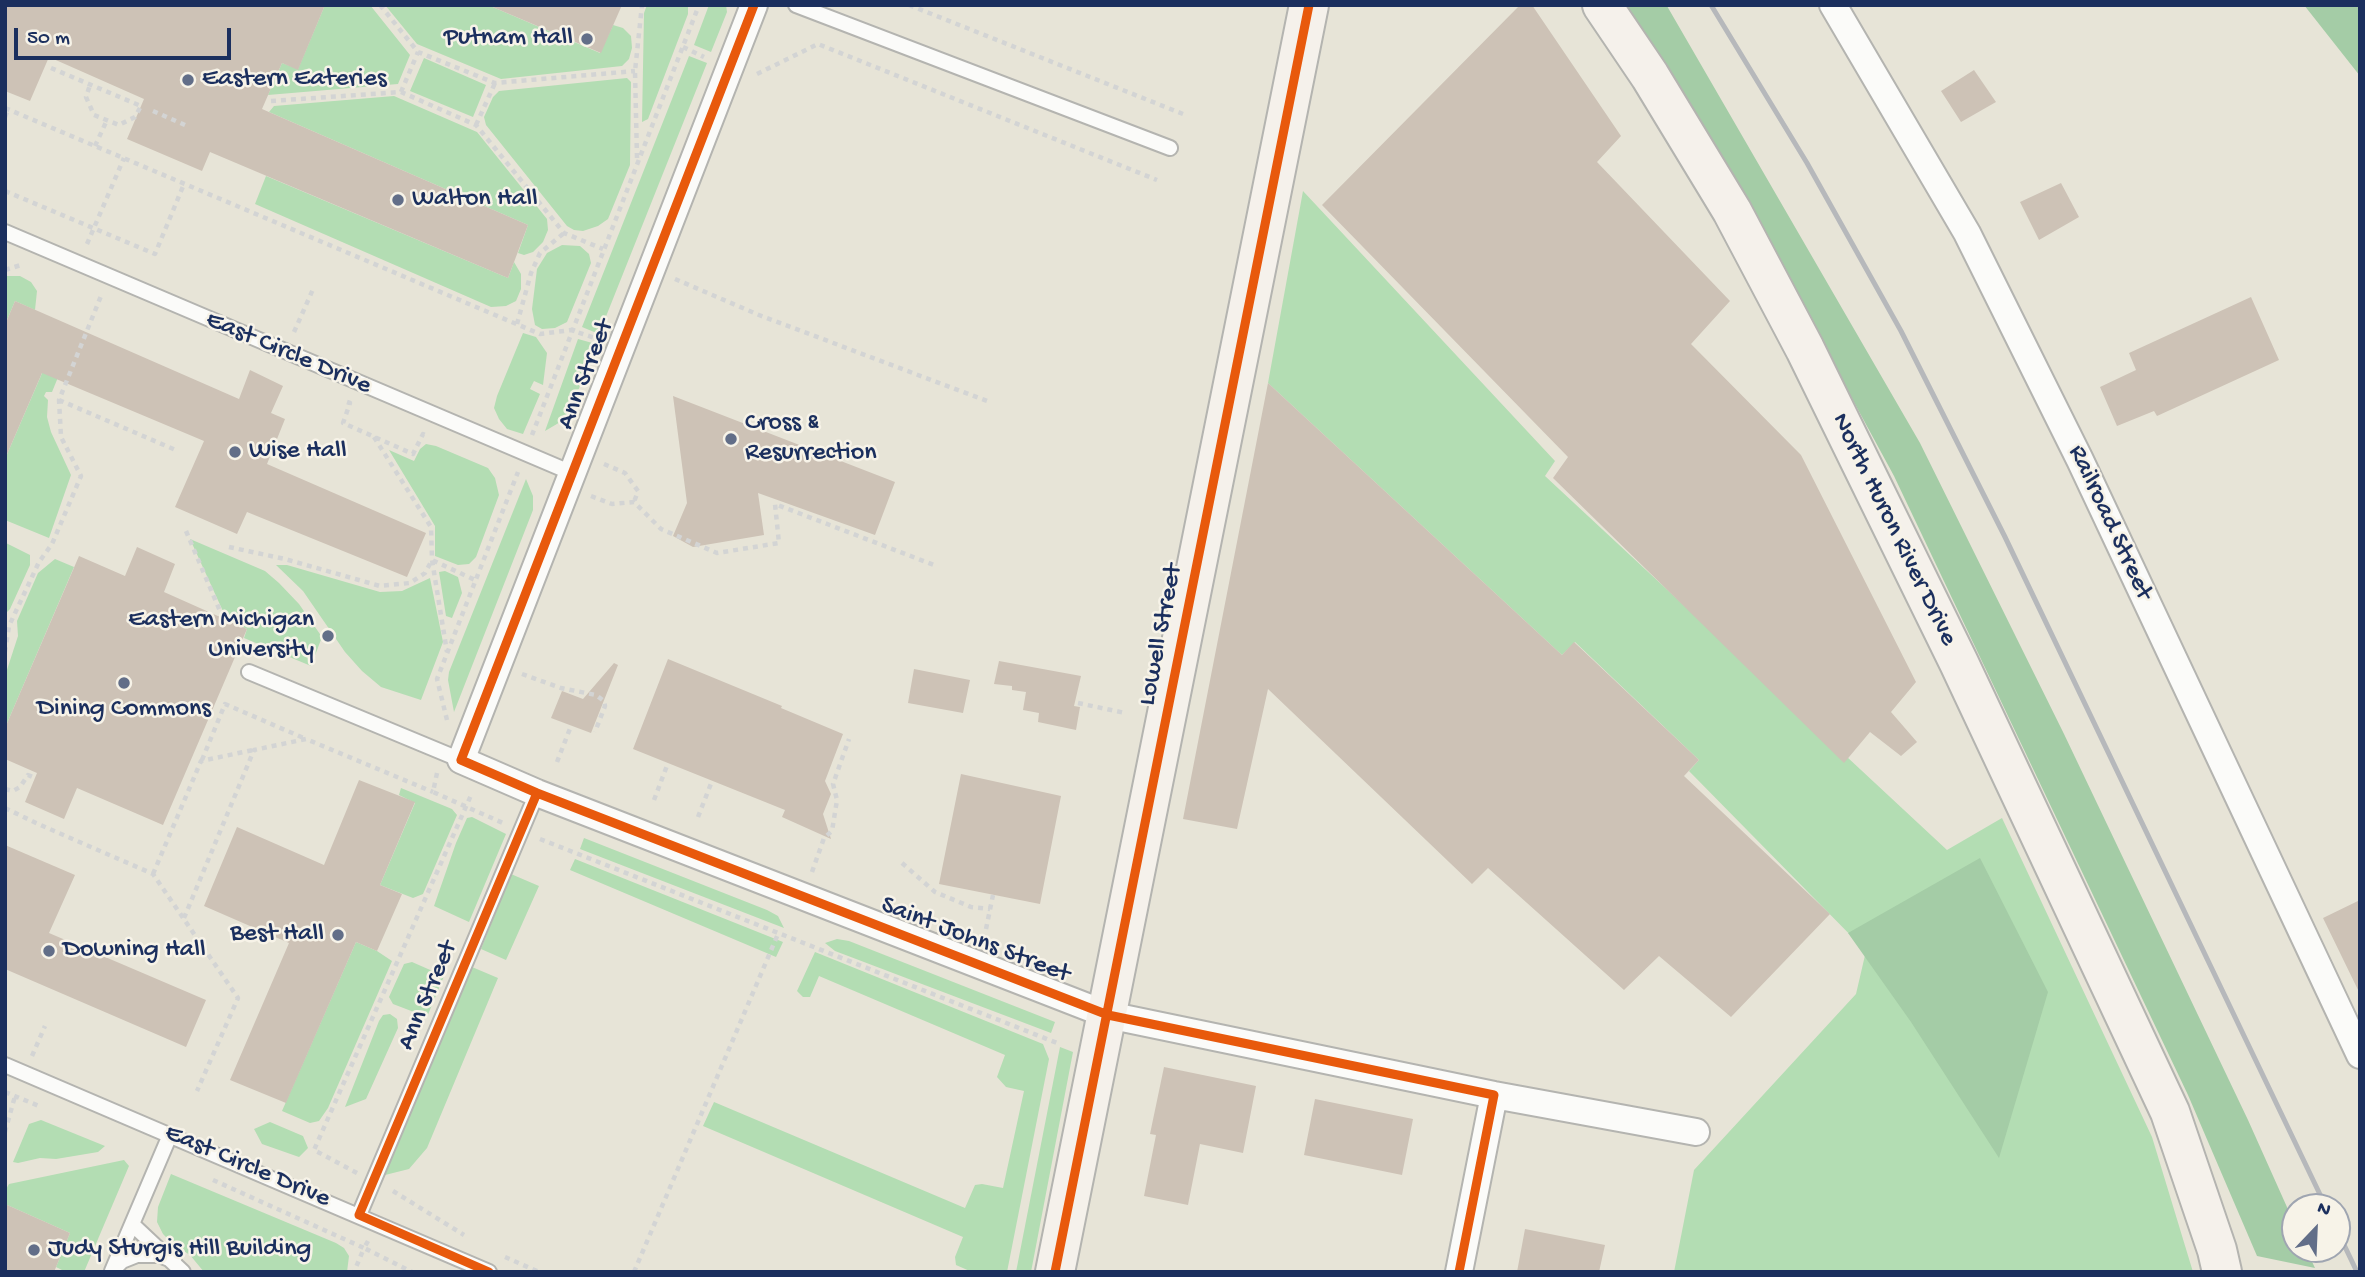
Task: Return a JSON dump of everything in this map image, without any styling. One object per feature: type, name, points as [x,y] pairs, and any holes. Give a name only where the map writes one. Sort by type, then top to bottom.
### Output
[{"type":"main road","name":"Lowell Street","points":[[1055,1272],[1309,5]]},
{"type":"main road","name":"North Huron River Drive","points":[[1602,5],[1650,76],[1732,211],[1805,349],[1959,663],[2170,1112],[2220,1261]]},
{"type":"street","name":"Ann Street","points":[[451,756],[572,473],[754,5]]},
{"type":"street","name":"Railroad Street","points":[[1833,5],[1967,233],[2080,460],[2360,1055]]},
{"type":"street","name":"Saint Johns Street","points":[[451,756],[537,793],[1108,1015],[1494,1095],[1696,1132]]},
{"type":"street","points":[[1459,1272],[1494,1095]]},
{"type":"lane","points":[[796,5],[1170,148]]},
{"type":"lane","name":"East Circle Drive","points":[[5,232],[572,473]]},
{"type":"lane","points":[[250,672],[451,756]]},
{"type":"lane","name":"Ann Street","points":[[359,1215],[537,793]]},
{"type":"lane","name":"East Circle Drive","points":[[5,1065],[489,1272]]},
{"type":"lane","points":[[112,1271],[170,1135]]},
{"type":"lane","points":[[133,1225],[178,1266]]},
{"type":"lane","points":[[112,1271],[122,1261],[136,1255],[159,1255],[178,1266]]},
{"type":"path","points":[[380,5],[418,51],[495,83],[635,71]]},
{"type":"path","points":[[637,163],[635,71],[642,5]]},
{"type":"path","points":[[532,436],[699,5]]},
{"type":"path","points":[[909,5],[1183,114]]},
{"type":"path","points":[[750,77],[818,44],[1157,180]]},
{"type":"path","points":[[683,47],[706,57]]},
{"type":"path","points":[[401,92],[418,51]]},
{"type":"path","points":[[51,68],[141,106],[135,117],[119,125],[94,115],[86,96],[90,85]]},
{"type":"path","points":[[476,125],[495,83]]},
{"type":"path","points":[[271,101],[401,92],[476,125],[564,233],[603,249]]},
{"type":"path","points":[[5,117],[7,109],[540,334],[571,330],[596,339]]},
{"type":"path","points":[[153,111],[185,125]]},
{"type":"path","points":[[95,146],[107,120]]},
{"type":"path","points":[[113,301],[70,283],[124,158]]},
{"type":"path","points":[[5,191],[155,254],[184,184]]},
{"type":"path","points":[[517,324],[540,253],[564,233]]},
{"type":"path","points":[[15,260],[36,268]]},
{"type":"path","points":[[5,270],[24,264]]},
{"type":"path","points":[[674,279],[759,315],[987,401]]},
{"type":"path","points":[[5,652],[7,627],[39,562],[52,544],[81,476],[61,437],[59,400],[101,296]]},
{"type":"path","points":[[338,398],[350,403],[343,423],[413,454],[423,434],[435,439]]},
{"type":"path","points":[[59,400],[178,451]]},
{"type":"path","points":[[373,436],[431,527],[432,560],[447,653]]},
{"type":"path","points":[[603,463],[625,473],[638,491],[634,502]]},
{"type":"path","points":[[433,792],[451,756],[447,719],[437,679],[520,467]]},
{"type":"path","points":[[505,470],[516,475]]},
{"type":"path","points":[[591,496],[612,503],[634,502],[661,529],[718,552],[779,543],[775,504],[934,565]]},
{"type":"path","points":[[186,531],[220,611]]},
{"type":"path","points":[[229,547],[285,559],[380,586],[410,583],[425,573],[432,560]]},
{"type":"path","points":[[432,560],[475,580]]},
{"type":"path","points":[[521,674],[561,688],[596,695],[604,701],[605,706],[595,732]]},
{"type":"path","points":[[1078,703],[1125,713]]},
{"type":"path","points":[[153,874],[225,704],[521,831],[1057,1043]]},
{"type":"path","points":[[557,762],[571,726]]},
{"type":"path","points":[[201,761],[306,738]]},
{"type":"path","points":[[803,897],[824,838],[832,831],[837,800],[833,784],[849,738]]},
{"type":"path","points":[[183,919],[254,750]]},
{"type":"path","points":[[654,800],[668,763]]},
{"type":"path","points":[[5,789],[13,791],[20,787],[28,775],[35,778]]},
{"type":"path","points":[[698,817],[712,781]]},
{"type":"path","points":[[466,806],[314,1150],[393,1191],[471,1240]]},
{"type":"path","points":[[5,808],[153,874],[238,998],[197,1091]]},
{"type":"path","points":[[902,863],[935,892],[971,908],[990,909]]},
{"type":"path","points":[[986,929],[993,895]]},
{"type":"path","points":[[634,1272],[778,934]]},
{"type":"path","points":[[32,1057],[45,1026]]},
{"type":"path","points":[[5,1132],[18,1089]]},
{"type":"path","points":[[202,1176],[412,1272]]},
{"type":"path","points":[[354,1272],[393,1191]]},
{"type":"path","points":[[493,1252],[539,1272]]},
{"type":"green space","points":[[325,5],[370,5],[410,55],[398,84],[268,95],[282,63],[298,69]]},
{"type":"green space","points":[[385,5],[488,5],[600,53],[613,25],[623,28],[631,36],[632,48],[629,59],[622,66],[501,79],[417,44]]},
{"type":"green space","points":[[647,5],[688,5],[688,14],[648,119],[642,122],[644,13]]},
{"type":"green space","points":[[709,5],[726,5],[727,12],[711,52],[694,45]]},
{"type":"green space","points":[[1623,5],[1667,6],[1920,443],[2064,734],[2281,1194],[2281,1261],[2257,1256],[2188,1095],[1894,476],[1715,146]]},
{"type":"green space","points":[[2304,5],[2360,5],[2360,76]]},
{"type":"green space","points":[[689,56],[707,63],[599,334],[582,327]]},
{"type":"green space","points":[[424,58],[486,85],[473,117],[410,91]]},
{"type":"green space","points":[[627,78],[631,82],[630,165],[608,219],[583,231],[574,230],[567,226],[486,125],[484,117],[493,97],[499,91]]},
{"type":"green space","points":[[394,96],[477,132],[547,219],[548,230],[543,242],[533,252],[524,255],[518,253],[528,225],[269,112],[274,106]]},
{"type":"green space","points":[[266,176],[508,278],[514,262],[521,274],[521,289],[516,301],[506,306],[491,307],[255,204]]},
{"type":"green space","points":[[1303,191],[1555,461],[1545,476],[1947,850],[2002,818],[2152,1137],[2193,1272],[1674,1272],[1694,1170],[1856,994],[1866,951],[1689,771],[1699,760],[1575,642],[1562,655],[1268,383]]},
{"type":"green space","points":[[562,245],[580,246],[589,254],[591,263],[567,322],[555,328],[542,329],[535,325],[532,309],[537,269],[547,253]]},
{"type":"green space","points":[[5,276],[20,276],[31,282],[37,291],[35,310],[15,301],[5,325]]},
{"type":"green space","points":[[62,327],[76,333],[52,392],[46,392],[44,396],[48,400],[47,417],[51,432],[71,475],[49,538],[5,520],[5,459]]},
{"type":"green space","points":[[523,333],[536,337],[547,353],[543,385],[534,381],[530,389],[540,394],[523,434],[507,429],[494,408]]},
{"type":"green space","points":[[578,339],[596,344],[573,404],[562,421],[545,431]]},
{"type":"green space","points":[[426,444],[488,468],[495,478],[499,495],[476,557],[469,564],[458,565],[435,556],[435,526],[389,450],[414,461]]},
{"type":"green space","points":[[526,479],[533,496],[533,510],[454,712],[449,672]]},
{"type":"green space","points":[[190,539],[265,571],[279,583],[299,604],[322,637],[311,666],[244,638],[247,629],[227,620]]},
{"type":"green space","points":[[6,543],[30,555],[30,565],[10,609],[5,614]]},
{"type":"green space","points":[[55,559],[74,567],[5,728],[5,676],[18,636],[17,621],[38,573]]},
{"type":"green space","points":[[276,565],[287,565],[380,592],[402,591],[430,578],[443,642],[421,700],[381,687],[362,671],[345,652],[303,591]]},
{"type":"green space","points":[[445,571],[458,577],[462,593],[452,618],[446,616],[439,572]]},
{"type":"green space","points":[[401,788],[452,809],[457,815],[423,894],[413,898],[380,885],[415,803],[399,795]]},
{"type":"green space","points":[[472,817],[506,834],[469,922],[434,906],[456,843],[467,818]]},
{"type":"green space","points":[[584,838],[767,910],[778,916],[784,928],[580,849]]},
{"type":"green space","points":[[1980,858],[2048,992],[1999,1158],[1911,1022],[1848,933]]},
{"type":"green space","points":[[575,859],[783,942],[776,957],[570,870]]},
{"type":"green space","points":[[511,874],[539,886],[506,960],[481,949]]},
{"type":"green space","points":[[837,939],[849,941],[1055,1022],[1051,1033],[835,951],[825,943]]},
{"type":"green space","points":[[356,942],[392,961],[328,1108],[319,1121],[310,1123],[282,1111]]},
{"type":"green space","points":[[815,952],[1043,1044],[1049,1059],[1007,1272],[972,1272],[956,1265],[955,1257],[963,1237],[703,1126],[714,1102],[965,1208],[975,1185],[1003,1188],[1024,1091],[1006,1087],[997,1077],[1005,1055],[819,976],[810,997],[803,997],[797,991]]},
{"type":"green space","points":[[412,962],[444,976],[427,1017],[393,1004],[389,997],[404,964]]},
{"type":"green space","points":[[472,967],[498,978],[427,1148],[409,1169],[385,1175]]},
{"type":"green space","points":[[390,1014],[397,1019],[398,1028],[366,1099],[345,1107],[379,1021],[383,1015]]},
{"type":"green space","points":[[1060,1047],[1073,1052],[1031,1272],[1016,1272]]},
{"type":"green space","points":[[41,1120],[105,1146],[98,1152],[13,1162],[29,1124]]},
{"type":"green space","points":[[270,1122],[303,1136],[308,1148],[299,1157],[262,1144],[254,1129]]},
{"type":"green space","points":[[124,1160],[129,1166],[84,1272],[66,1272],[56,1267],[70,1233],[5,1204],[5,1191],[9,1184]]},
{"type":"green space","points":[[171,1174],[336,1243],[344,1248],[349,1256],[347,1272],[204,1272],[190,1255],[163,1234],[157,1222],[158,1207]]},
{"type":"green space","points":[[2291,1263],[2313,1263],[2315,1268]]},
{"type":"building","points":[[5,5],[325,5],[298,70],[282,63],[262,109],[528,225],[508,278],[210,152],[202,171],[127,139],[144,99],[49,57],[30,101],[5,91]]},
{"type":"building","name":"Putnam Hall","points":[[488,5],[622,5],[601,53]]},
{"type":"building","points":[[1520,5],[1532,5],[1621,136],[1597,162],[1730,301],[1691,344],[1801,455],[1916,682],[1891,712],[1917,742],[1901,756],[1870,732],[1844,763],[1553,478],[1568,457],[1322,205]]},
{"type":"building","points":[[1974,70],[1996,102],[1961,122],[1941,91]]},
{"type":"building","points":[[2061,183],[2079,217],[2039,240],[2020,202]]},
{"type":"building","points":[[2251,297],[2279,360],[2157,416],[2154,411],[2117,426],[2100,387],[2136,370],[2129,353]]},
{"type":"building","name":"Wise Hall","points":[[15,301],[239,399],[250,370],[283,386],[271,413],[285,419],[267,464],[426,533],[407,577],[247,512],[237,534],[175,507],[204,441],[42,373],[5,459],[5,325]]},
{"type":"building","points":[[1268,383],[1562,655],[1574,642],[1699,760],[1684,776],[1830,914],[1731,1017],[1659,956],[1624,990],[1488,868],[1472,884],[1268,689],[1237,829],[1183,819]]},
{"type":"building","name":"Cross & Resurrection","points":[[673,396],[895,482],[875,535],[758,493],[764,535],[693,547],[673,536],[687,503]]},
{"type":"building","name":"Dining Commons","points":[[137,547],[175,564],[164,592],[247,629],[163,825],[77,788],[64,819],[25,802],[37,773],[5,759],[5,728],[79,556],[125,576]]},
{"type":"building","points":[[668,659],[843,734],[825,781],[831,794],[823,814],[831,839],[782,817],[785,810],[633,749]]},
{"type":"building","points":[[999,661],[1081,676],[1074,706],[1080,707],[1076,730],[1038,722],[1039,713],[1023,710],[1026,692],[1012,690],[1012,686],[994,684]]},
{"type":"building","points":[[614,663],[618,665],[591,733],[551,718],[562,691],[583,699]]},
{"type":"building","points":[[914,669],[970,680],[963,713],[908,703]]},
{"type":"building","points":[[961,774],[1061,796],[1040,904],[939,884]]},
{"type":"building","name":"Best Hall","points":[[359,780],[415,802],[380,885],[402,894],[377,951],[356,942],[286,1103],[230,1080],[289,943],[204,906],[237,827],[324,865]]},
{"type":"building","name":"Downing Hall","points":[[5,845],[75,875],[49,933],[206,1000],[186,1047],[5,969]]},
{"type":"building","points":[[2360,900],[2360,994],[2323,918]]},
{"type":"building","points":[[1164,1067],[1256,1086],[1243,1153],[1200,1144],[1188,1205],[1144,1196],[1156,1135],[1150,1134]]},
{"type":"building","points":[[1315,1099],[1413,1119],[1402,1175],[1304,1155]]},
{"type":"building","name":"Judy Sturgis Hill Building","points":[[5,1204],[70,1233],[54,1272],[5,1272]]},
{"type":"building","points":[[1525,1229],[1605,1245],[1599,1272],[1517,1272]]},
{"type":"railway","points":[[1711,5],[1807,163],[1901,331],[2005,537],[2319,1193]]},
{"type":"railway","points":[[2351,1259],[2357,1272]]},
{"type":"cycle path","points":[[754,5],[461,760],[537,793],[1108,1015],[1494,1095],[1459,1272]]},
{"type":"cycle path","points":[[1055,1272],[1309,5]]},
{"type":"cycle path","points":[[489,1272],[359,1215],[537,793]]},
{"type":"place","name":"Putnam Hall","points":[[587,39]]},
{"type":"place","name":"Eastern Eateries","points":[[188,80]]},
{"type":"place","name":"Walton Hall","points":[[398,200]]},
{"type":"place","name":"Cross & Resurrection","points":[[731,439]]},
{"type":"place","name":"Wise Hall","points":[[235,452]]},
{"type":"place","name":"Eastern Michigan University","points":[[328,636]]},
{"type":"place","name":"Dining Commons","points":[[124,683]]},
{"type":"place","name":"Best Hall","points":[[338,935]]},
{"type":"place","name":"Downing Hall","points":[[49,951]]},
{"type":"place","name":"Judy Sturgis Hill Building","points":[[34,1250]]}]
